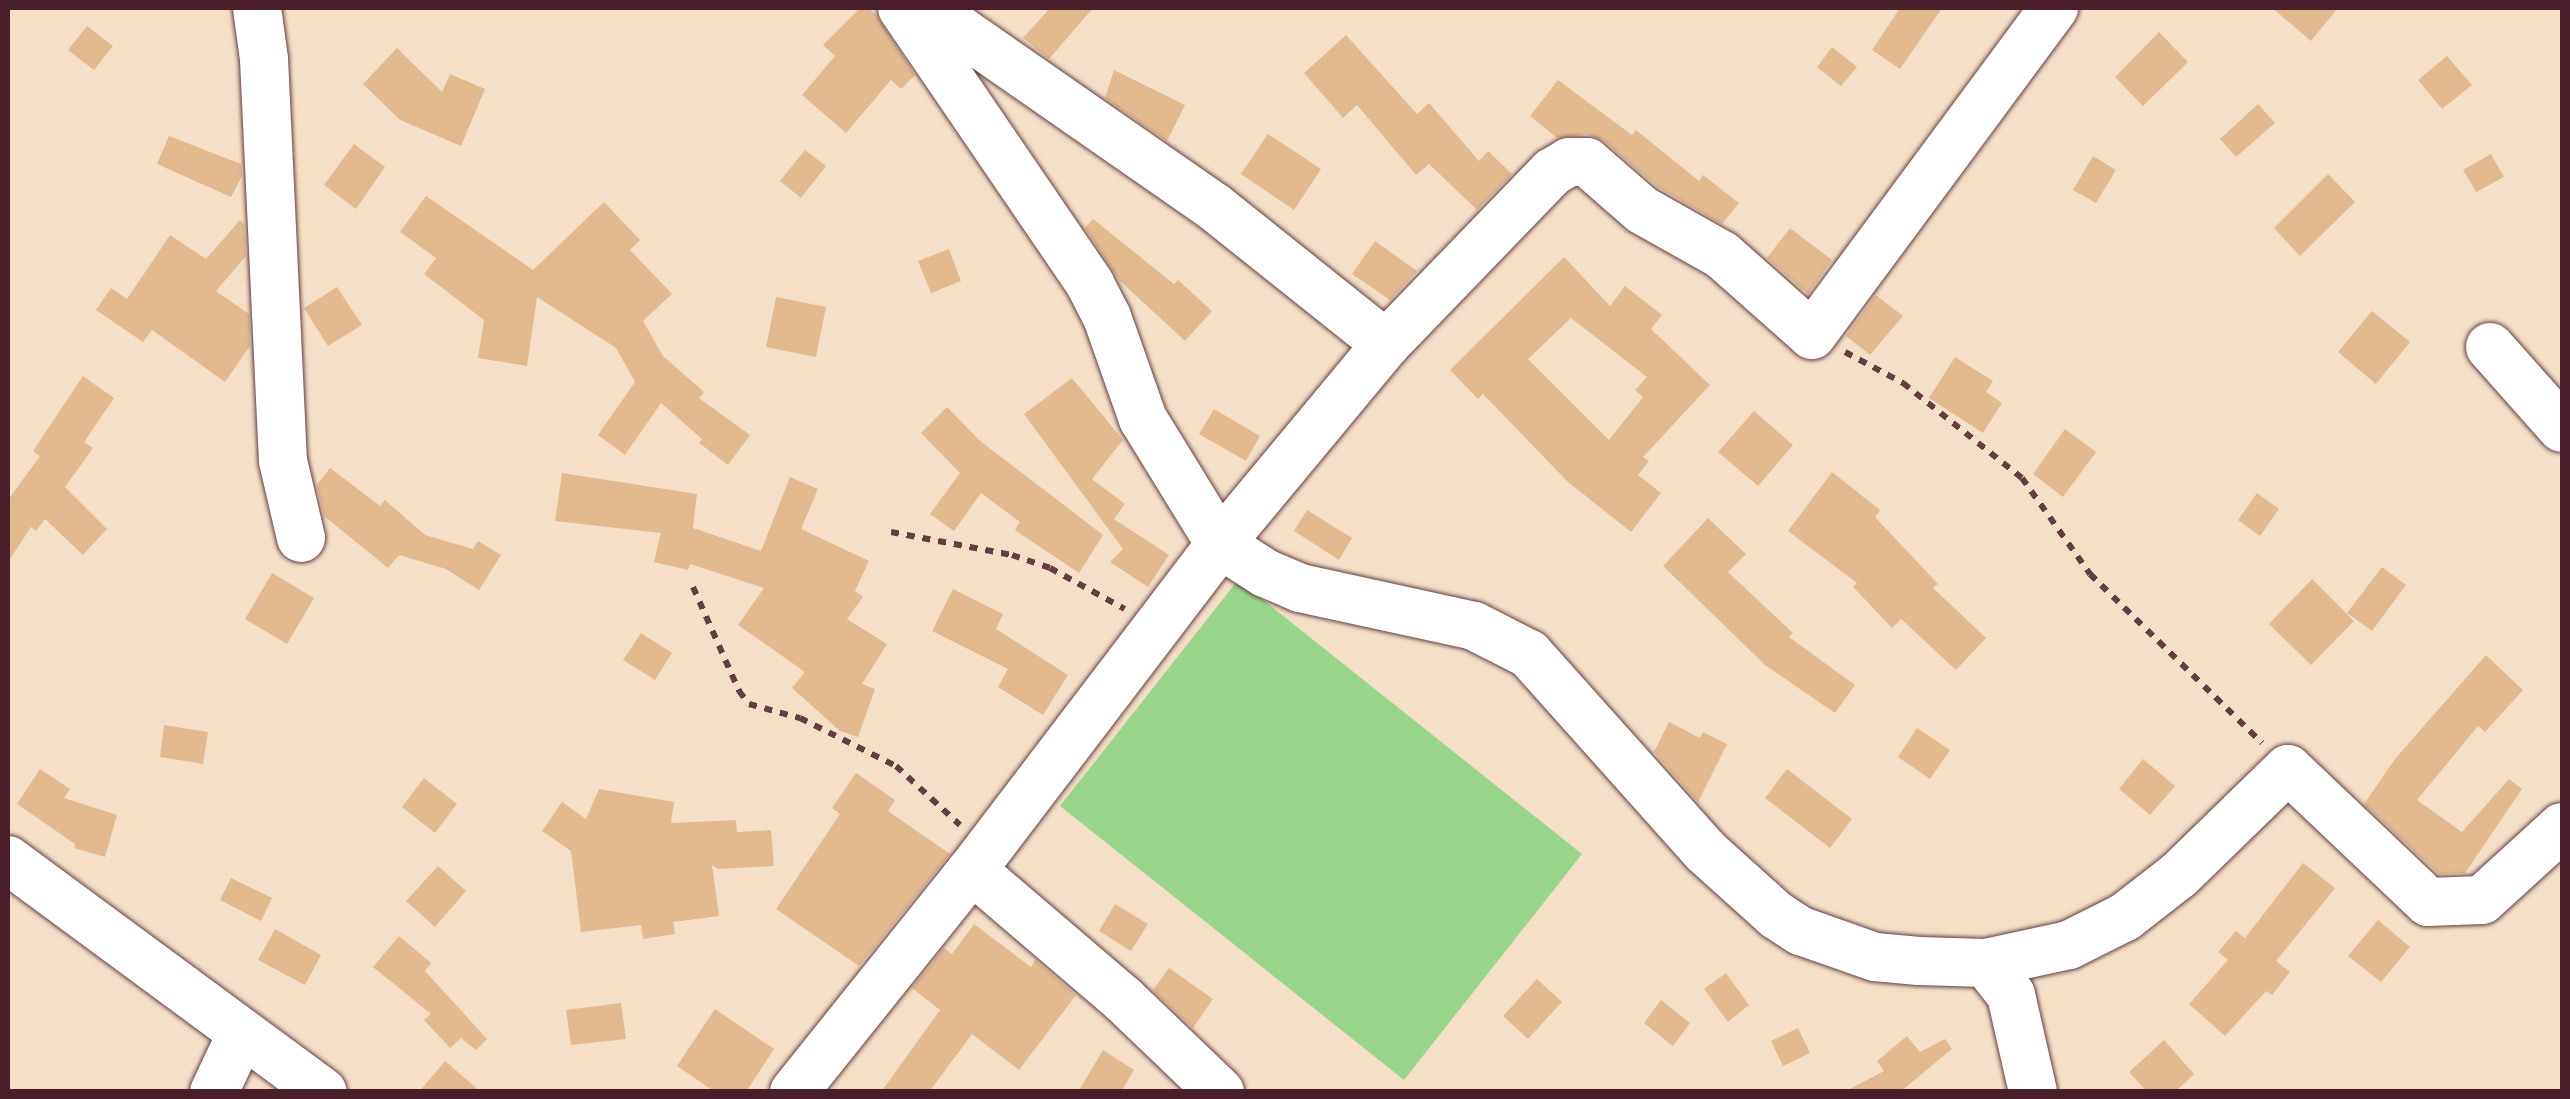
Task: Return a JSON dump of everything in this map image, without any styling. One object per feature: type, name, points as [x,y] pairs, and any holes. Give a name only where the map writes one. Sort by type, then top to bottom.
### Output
[{"type":"street","points":[[257,8],[264,59],[283,461],[300,538]]},
{"type":"street","points":[[902,8],[1090,284],[1108,317],[1143,419],[1220,544],[1265,573],[1300,588],[1444,617],[1501,637],[1529,654],[1705,850],[1776,916],[1802,932],[1875,958],[1986,963],[2069,945],[2125,917],[2179,875],[2288,768],[2428,902],[2482,900],[2562,827]]},
{"type":"street","points":[[928,8],[1212,206],[1386,344]]},
{"type":"street","points":[[794,1092],[980,859],[1220,544],[1386,344],[1552,172],[1569,162],[1587,162],[1642,210],[1722,255],[1812,334],[2054,8]]},
{"type":"street","points":[[2490,347],[2562,428]]},
{"type":"street","points":[[980,859],[1220,1092]]},
{"type":"street","points":[[8,860],[323,1092]]},
{"type":"street","points":[[1986,963],[2010,994],[2033,1092]]},
{"type":"street","points":[[214,1092],[242,1035]]},
{"type":"path","points":[[1812,334],[1903,383],[2022,478],[2090,574],[2288,768]]},
{"type":"path","points":[[891,532],[1012,555],[1050,568],[1158,625]]},
{"type":"path","points":[[693,587],[739,691],[749,704],[800,718],[896,766],[938,808],[980,859]]},
{"type":"green space","points":[[1238,580],[1582,854],[1404,1080],[1060,806]]},
{"type":"building","points":[[860,8],[868,8],[877,16],[915,75],[901,89],[891,80],[846,133],[802,95],[835,56],[823,45]]},
{"type":"building","points":[[1050,8],[1093,8],[1049,59],[1023,38]]},
{"type":"building","points":[[1900,8],[1942,8],[1900,69],[1872,50]]},
{"type":"building","points":[[2272,8],[2338,8],[2311,41]]},
{"type":"building","points":[[87,26],[113,46],[94,70],[68,50]]},
{"type":"building","points":[[2159,32],[2188,62],[2143,106],[2115,77]]},
{"type":"building","points":[[1346,35],[1417,114],[1429,103],[1479,161],[1488,151],[1512,174],[1477,210],[1429,164],[1416,175],[1357,105],[1343,118],[1304,73]]},
{"type":"building","points":[[1832,47],[1857,67],[1841,86],[1817,67]]},
{"type":"building","points":[[397,48],[442,92],[450,74],[485,89],[461,146],[400,120],[363,84]]},
{"type":"building","points":[[2447,56],[2472,85],[2442,109],[2418,80]]},
{"type":"building","points":[[1114,70],[1185,105],[1167,141],[1105,98]]},
{"type":"building","points":[[1558,80],[1632,135],[1636,130],[1699,181],[1703,175],[1739,203],[1722,224],[1658,187],[1604,141],[1587,134],[1557,138],[1530,116]]},
{"type":"building","points":[[2258,104],[2275,123],[2236,157],[2220,139]]},
{"type":"building","points":[[1268,134],[1321,169],[1294,210],[1241,174]]},
{"type":"building","points":[[169,136],[241,164],[242,176],[231,197],[157,164]]},
{"type":"building","points":[[354,144],[385,167],[356,209],[324,185]]},
{"type":"building","points":[[805,150],[826,166],[801,198],[780,181]]},
{"type":"building","points":[[2491,154],[2504,177],[2476,192],[2463,170]]},
{"type":"building","points":[[2093,156],[2116,170],[2096,203],[2073,190]]},
{"type":"building","points":[[2328,174],[2355,202],[2300,256],[2274,228]]},
{"type":"building","points":[[426,196],[533,270],[604,202],[640,240],[630,250],[672,294],[643,321],[663,356],[704,392],[699,398],[750,435],[728,465],[699,443],[702,439],[661,403],[625,455],[598,435],[635,382],[616,348],[537,297],[527,366],[478,358],[484,320],[424,274],[436,258],[400,232]]},
{"type":"building","points":[[1093,219],[1174,284],[1178,280],[1212,311],[1185,341],[1119,280],[1085,228]]},
{"type":"building","points":[[240,220],[244,224],[246,256],[216,291],[249,314],[250,346],[225,382],[152,330],[143,342],[96,310],[111,288],[127,299],[170,235],[206,259]]},
{"type":"building","points":[[1790,228],[1832,260],[1808,294],[1767,258]]},
{"type":"building","points":[[1375,241],[1417,271],[1390,300],[1352,274]]},
{"type":"building","points":[[949,249],[961,281],[931,293],[918,261]]},
{"type":"building","points":[[1564,257],[1610,306],[1625,286],[1662,315],[1651,329],[1710,385],[1643,457],[1649,461],[1638,475],[1661,493],[1631,532],[1568,482],[1483,394],[1478,399],[1450,370]],"holes":[[[1571,318],[1647,377],[1635,390],[1643,397],[1609,440],[1528,359]]]},
{"type":"building","points":[[337,287],[362,325],[328,346],[304,308]]},
{"type":"building","points":[[1876,295],[1903,316],[1870,355],[1846,336]]},
{"type":"building","points":[[776,297],[826,307],[816,357],[766,347]]},
{"type":"building","points":[[2372,311],[2410,342],[2376,384],[2338,352]]},
{"type":"building","points":[[1955,357],[1993,381],[1986,392],[2002,403],[1983,433],[1929,398]]},
{"type":"building","points":[[83,376],[114,398],[84,442],[93,448],[65,487],[107,529],[83,555],[45,519],[36,531],[31,527],[8,562],[8,500],[40,456],[33,451]]},
{"type":"building","points":[[1072,378],[1123,440],[1092,479],[1125,504],[1114,519],[1169,555],[1148,587],[1110,562],[1123,549],[1024,414]]},
{"type":"building","points":[[947,407],[979,440],[1103,535],[1079,573],[1015,530],[1020,522],[981,493],[954,531],[930,514],[960,473],[921,433]]},
{"type":"building","points":[[1214,409],[1260,436],[1246,461],[1199,434]]},
{"type":"building","points":[[1754,411],[1793,445],[1758,486],[1718,452]]},
{"type":"building","points":[[2065,429],[2096,452],[2063,497],[2033,474]]},
{"type":"building","points":[[330,468],[380,506],[385,500],[425,535],[473,549],[478,541],[501,555],[479,590],[446,569],[399,555],[388,568],[324,516],[317,485]]},
{"type":"building","points":[[1832,472],[1880,510],[1875,517],[1938,584],[1933,588],[1986,638],[1956,670],[1901,619],[1892,628],[1853,587],[1857,583],[1788,531]]},
{"type":"building","points":[[562,473],[697,494],[693,528],[761,551],[790,477],[818,489],[801,529],[869,561],[855,591],[863,597],[847,619],[887,644],[862,684],[875,689],[858,737],[840,731],[792,688],[805,672],[738,625],[764,588],[690,564],[688,570],[654,562],[661,533],[555,521]]},
{"type":"building","points":[[2257,493],[2279,509],[2260,536],[2238,520]]},
{"type":"building","points":[[1307,510],[1352,538],[1339,560],[1294,531]]},
{"type":"building","points":[[1708,518],[1746,554],[1728,572],[1793,633],[1789,637],[1855,685],[1835,713],[1765,665],[1663,566]]},
{"type":"building","points":[[2382,567],[2406,585],[2372,631],[2347,613]]},
{"type":"building","points":[[272,573],[314,598],[287,644],[245,619]]},
{"type":"building","points":[[2312,579],[2354,621],[2311,665],[2269,624]]},
{"type":"building","points":[[953,589],[1003,614],[996,629],[1068,675],[1043,715],[998,687],[1008,669],[932,631]]},
{"type":"building","points":[[641,633],[672,653],[655,680],[623,660]]},
{"type":"building","points":[[2486,655],[2523,690],[2485,732],[2478,726],[2417,800],[2462,832],[2509,779],[2522,789],[2465,873],[2439,874],[2364,804],[2395,759]]},
{"type":"building","points":[[1669,722],[1700,738],[1703,732],[1727,744],[1698,802],[1654,752]]},
{"type":"building","points":[[164,725],[208,732],[203,764],[160,757]]},
{"type":"building","points":[[1917,728],[1950,750],[1930,779],[1898,757]]},
{"type":"building","points":[[2143,759],[2175,786],[2150,815],[2119,789]]},
{"type":"building","points":[[40,769],[70,789],[64,798],[117,815],[105,857],[74,848],[75,844],[17,804]]},
{"type":"building","points":[[1787,769],[1852,819],[1830,848],[1765,798]]},
{"type":"building","points":[[856,773],[895,800],[888,811],[950,854],[859,966],[776,909],[840,814],[832,808]]},
{"type":"building","points":[[424,778],[457,804],[435,833],[402,807]]},
{"type":"building","points":[[599,789],[674,802],[671,823],[736,820],[737,832],[771,830],[774,866],[718,869],[712,865],[719,916],[673,922],[675,934],[643,939],[641,925],[581,932],[571,851],[542,831],[562,802],[586,819]]},
{"type":"building","points":[[2303,863],[2335,888],[2276,961],[2290,972],[2272,995],[2266,991],[2225,1036],[2189,1004],[2228,960],[2218,952],[2236,931],[2245,938]]},
{"type":"building","points":[[438,866],[466,891],[435,927],[406,901]]},
{"type":"building","points":[[231,878],[272,898],[261,921],[220,900]]},
{"type":"building","points":[[1115,904],[1148,924],[1131,951],[1099,931]]},
{"type":"building","points":[[2378,920],[2410,947],[2381,982],[2348,956]]},
{"type":"building","points":[[974,924],[1031,967],[1035,960],[1076,995],[1019,1070],[972,1034],[929,1092],[881,1092],[940,1010],[912,988],[944,948],[952,954]]},
{"type":"building","points":[[275,929],[321,955],[305,985],[258,960]]},
{"type":"building","points":[[399,936],[431,963],[425,971],[487,1039],[476,1050],[461,1038],[450,1048],[424,1020],[431,1014],[373,967]]},
{"type":"building","points":[[1169,968],[1213,999],[1193,1028],[1153,990]]},
{"type":"building","points":[[1726,973],[1749,1005],[1728,1022],[1704,989]]},
{"type":"building","points":[[1537,979],[1562,1002],[1528,1039],[1503,1016]]},
{"type":"building","points":[[1661,1000],[1690,1023],[1673,1046],[1644,1023]]},
{"type":"building","points":[[621,1003],[626,1039],[571,1045],[566,1010]]},
{"type":"building","points":[[715,1009],[774,1049],[746,1092],[715,1092],[677,1066]]},
{"type":"building","points":[[1798,1028],[1810,1053],[1783,1066],[1771,1041]]},
{"type":"building","points":[[1907,1036],[1920,1052],[1945,1039],[1952,1049],[1900,1092],[1844,1092],[1884,1071],[1877,1061]]},
{"type":"building","points":[[2164,1040],[2194,1074],[2175,1092],[2147,1092],[2129,1072]]},
{"type":"building","points":[[1103,1050],[1134,1070],[1121,1092],[1078,1092]]},
{"type":"building","points":[[445,1061],[481,1092],[419,1092]]}]
